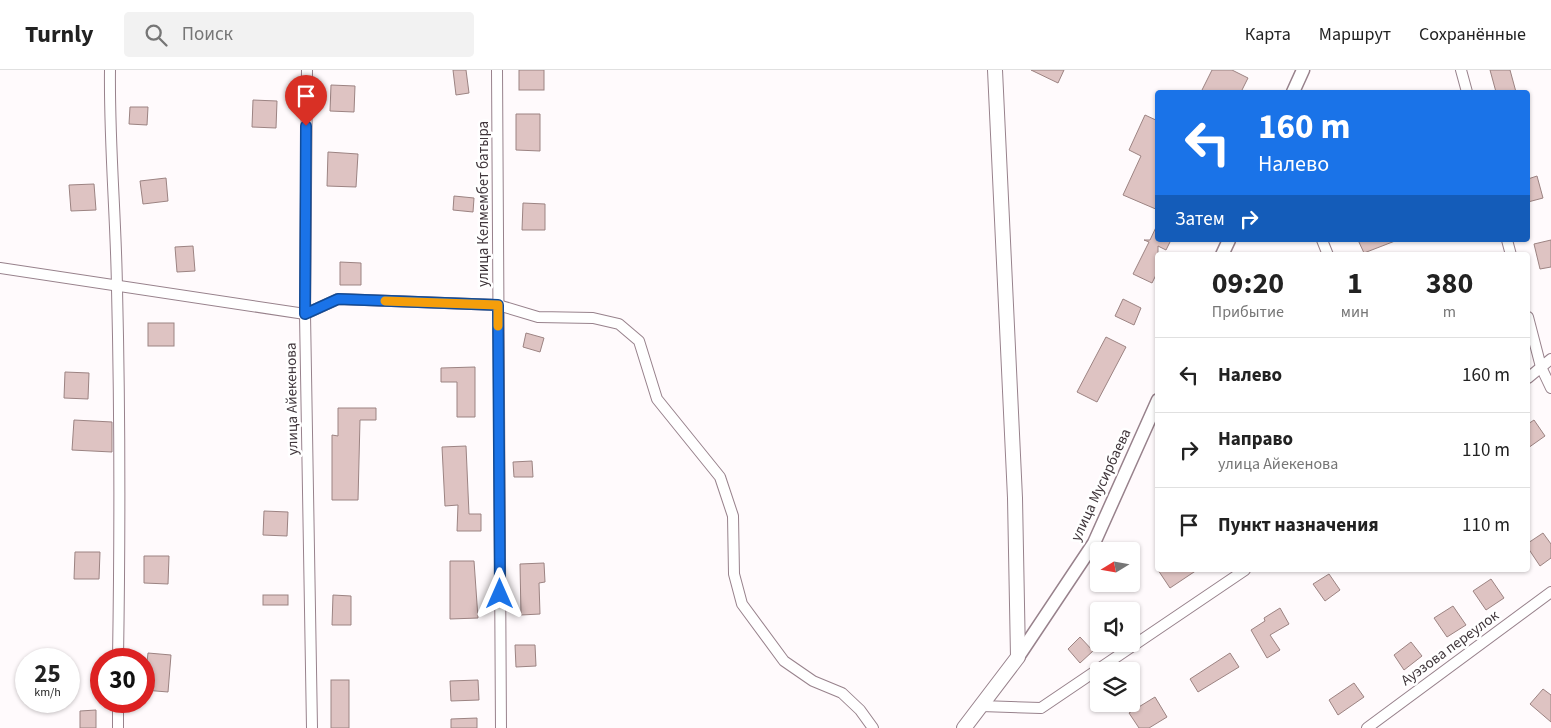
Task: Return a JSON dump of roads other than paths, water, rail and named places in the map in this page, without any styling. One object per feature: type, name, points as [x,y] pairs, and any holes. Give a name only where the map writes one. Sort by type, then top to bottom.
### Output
[{"type":"main road","points":[[964,728],[1018,656],[1015,488],[995,70]]},
{"type":"street","points":[[110,70],[110,133],[117,286],[120,452],[118,648]]},
{"type":"street","name":"улица Айекенова","points":[[306,70],[305,314],[312,728]]},
{"type":"street","name":"улица Келмембет батыра","points":[[497,70],[501,728]]},
{"type":"street","points":[[1294,90],[1303,70]]},
{"type":"street","points":[[1461,70],[1466,90]]},
{"type":"street","points":[[0,268],[305,314],[338,299],[498,305],[538,317],[593,318],[620,324],[639,341],[657,399],[720,477],[733,516],[734,574],[742,604],[784,661],[813,681],[842,693],[860,710],[873,728]]},
{"type":"street","points":[[1530,325],[1541,367],[1551,388]]},
{"type":"street","points":[[1530,376],[1551,359]]},
{"type":"street","name":"улица Мусирбаева","points":[[1018,656],[1094,543],[1155,407]]},
{"type":"street","points":[[981,706],[1041,708],[1242,572]]},
{"type":"street","name":"Ауэзова переулок","points":[[1367,728],[1551,592]]},
{"type":"street","points":[[118,713],[118,728]]}]
